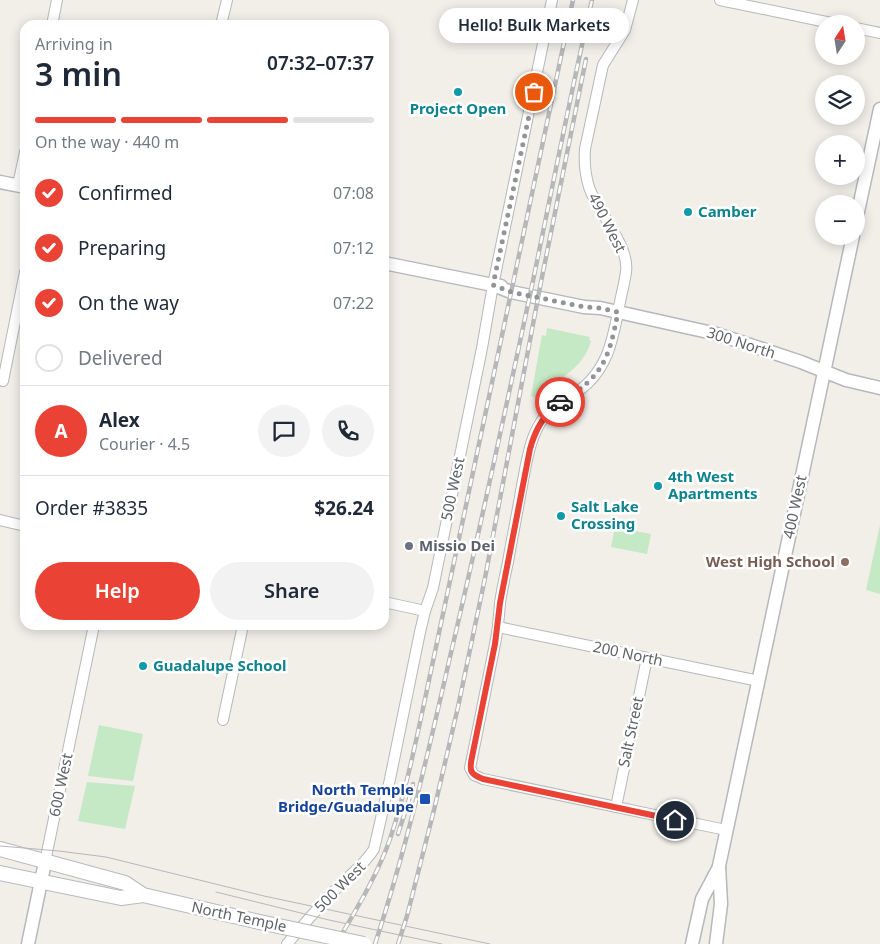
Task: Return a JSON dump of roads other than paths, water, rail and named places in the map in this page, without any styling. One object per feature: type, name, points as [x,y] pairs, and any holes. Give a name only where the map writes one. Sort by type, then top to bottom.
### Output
[{"type":"main road","name":"North Temple","points":[[0,849],[125,883],[143,895],[364,944]]},
{"type":"main road","name":"North Temple","points":[[0,873],[121,898],[143,895]]},
{"type":"street","points":[[53,20],[57,0]]},
{"type":"street","points":[[222,20],[227,0]]},
{"type":"street","name":"500 West","points":[[286,944],[329,896],[369,858],[374,849],[425,611],[433,588],[552,0]]},
{"type":"street","name":"490 West","points":[[616,807],[483,779],[474,776],[471,772],[471,763],[498,627],[501,597],[518,506],[532,440],[546,415],[560,402],[578,391],[593,378],[603,364],[612,342],[626,273],[626,260],[589,186],[585,170],[585,156],[603,65],[625,30],[633,0]]},
{"type":"street","points":[[720,0],[815,20]]},
{"type":"street","points":[[865,30],[880,33]]},
{"type":"street","points":[[862,195],[880,109]]},
{"type":"street","points":[[0,182],[20,186]]},
{"type":"street","name":"400 West","points":[[716,944],[721,904],[719,866],[851,245]]},
{"type":"street","name":"300 North","points":[[389,264],[586,302],[600,308],[717,334],[801,362],[846,380],[880,388]]},
{"type":"street","points":[[3,381],[20,297]]},
{"type":"street","points":[[0,520],[20,525]]},
{"type":"street","points":[[389,603],[425,611]]},
{"type":"street","name":"200 North","points":[[498,627],[759,681]]},
{"type":"street","name":"600 West","points":[[28,944],[93,630]]},
{"type":"street","points":[[224,720],[242,630]]},
{"type":"street","name":"Salt Street","points":[[616,807],[647,658]]},
{"type":"street","points":[[616,807],[726,830]]},
{"type":"street","name":"400 West","points":[[692,944],[702,899],[719,866]]},
{"type":"tram line","points":[[0,846],[106,857],[264,896],[490,944]]},
{"type":"tram line","points":[[216,892],[329,920],[442,944]]},
{"type":"railway","points":[[336,944],[366,893],[379,866],[390,839],[405,787],[573,0]]},
{"type":"railway","points":[[375,944],[397,873],[416,801],[483,514],[592,0]]},
{"type":"railway","points":[[398,944],[434,810],[458,707],[586,59]]},
{"type":"railway","points":[[398,834],[413,784]]},
{"type":"place","name":"Project Open","points":[[458,92]]},
{"type":"place","name":"Hello! Bulk Markets","points":[[534,92]]},
{"type":"place","name":"Camber","points":[[688,212]]},
{"type":"place","name":"4th West Apartments","points":[[658,486]]},
{"type":"place","name":"Salt Lake Crossing","points":[[561,516]]},
{"type":"place","name":"Missio Dei","points":[[409,546]]},
{"type":"place","name":"West High School","points":[[845,562]]},
{"type":"place","name":"Guadalupe School","points":[[143,666]]},
{"type":"place","name":"North Temple Bridge/Guadalupe","points":[[425,799]]}]
